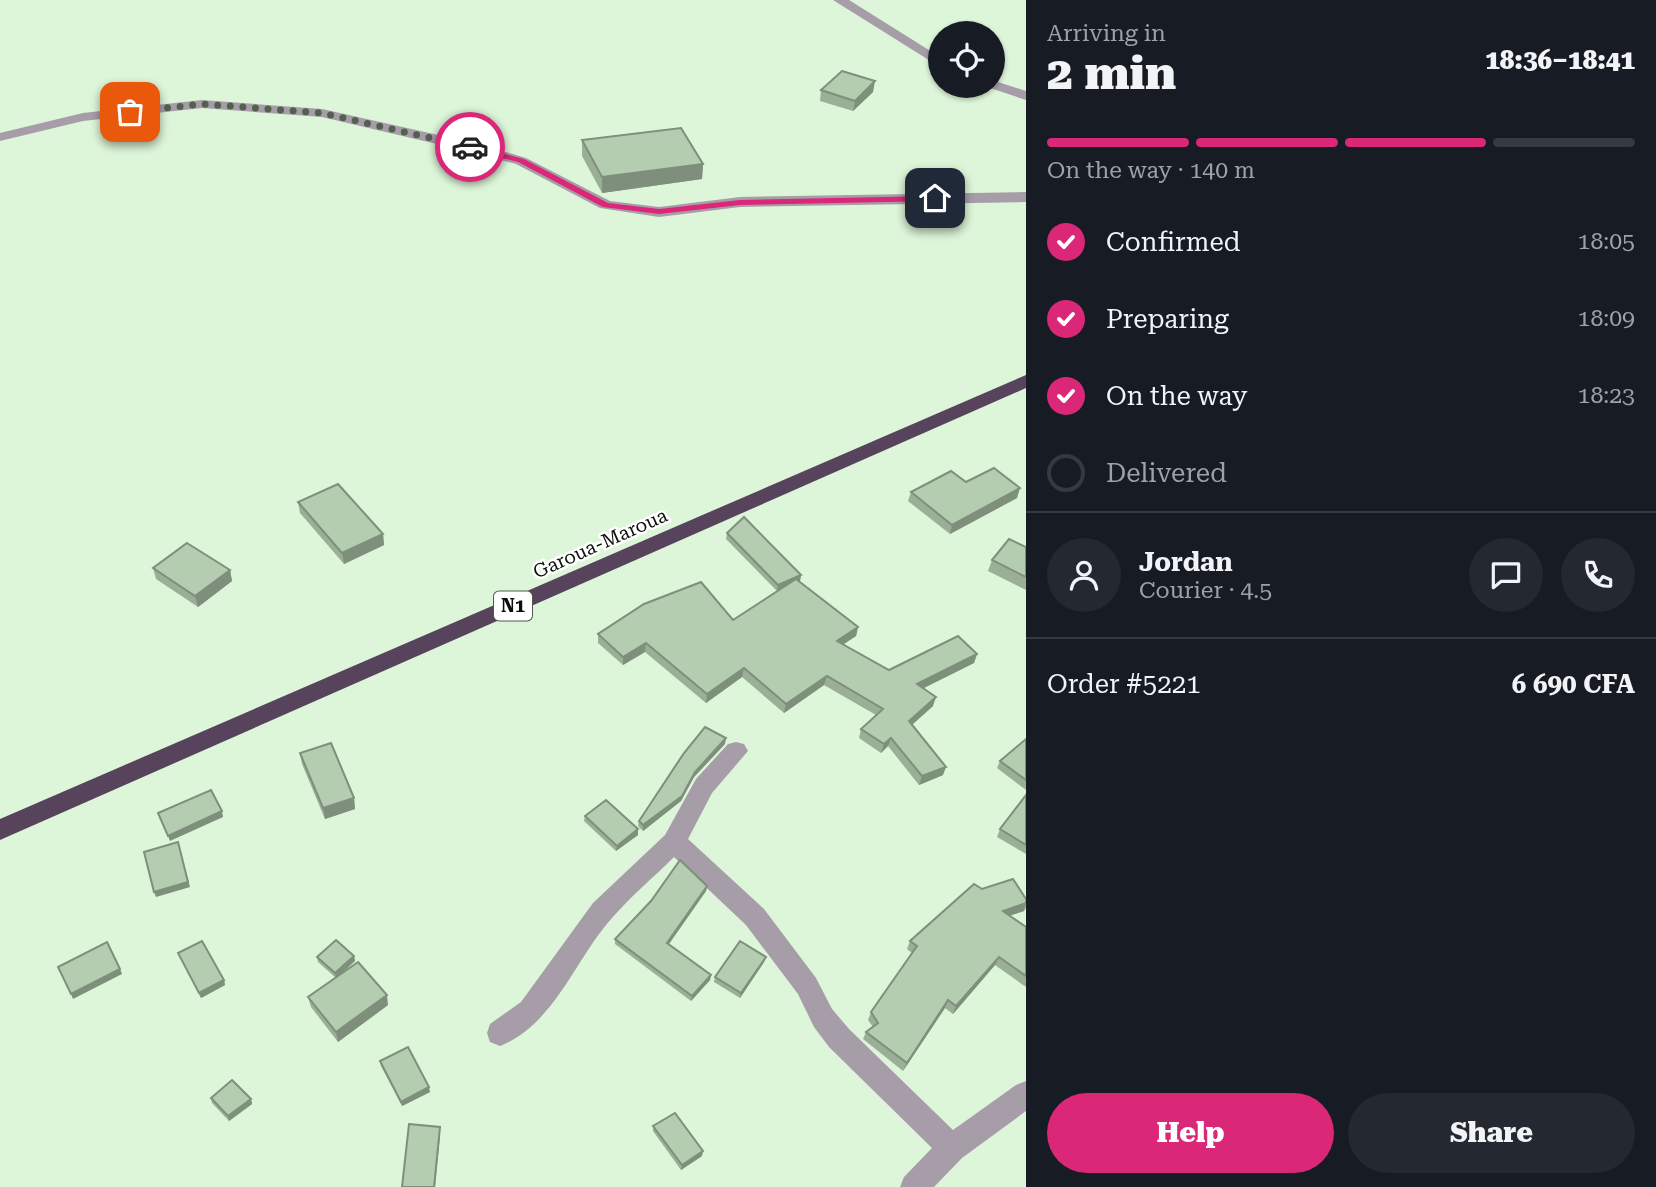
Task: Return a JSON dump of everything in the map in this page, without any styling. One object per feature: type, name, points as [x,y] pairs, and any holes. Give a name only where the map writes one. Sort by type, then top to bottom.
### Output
[{"type":"highway","name":"Garoua-Maroua","points":[[0,830],[1026,381]]},
{"type":"street","points":[[841,0],[849,8],[928,57]]},
{"type":"street","points":[[1005,89],[1026,96]]},
{"type":"street","points":[[0,137],[83,117],[202,104],[322,113],[483,150],[521,161],[606,205],[659,212],[740,202],[1026,197]]},
{"type":"street","points":[[500,1033],[530,1011],[602,911],[674,842],[704,786],[736,751]]},
{"type":"street","points":[[674,842],[755,917],[807,986],[823,1018],[839,1038],[952,1148]]},
{"type":"street","points":[[914,1187],[952,1148],[1026,1094]]},
{"type":"building","points":[[842,71],[875,81],[855,101],[821,90]]},
{"type":"building","points":[[681,128],[703,164],[602,177],[582,140]]},
{"type":"building","points":[[994,468],[1020,488],[952,525],[911,492],[951,471],[966,482]]},
{"type":"building","points":[[338,484],[383,534],[342,553],[298,502]]},
{"type":"building","points":[[744,517],[801,575],[778,585],[727,533]]},
{"type":"building","points":[[1009,539],[1026,547],[1026,577],[992,560]]},
{"type":"building","points":[[187,543],[230,570],[195,596],[153,568]]},
{"type":"building","points":[[796,579],[858,627],[837,641],[889,670],[958,636],[977,654],[917,684],[936,697],[909,721],[946,767],[922,776],[891,738],[884,744],[861,729],[883,709],[827,676],[786,704],[744,668],[707,694],[646,643],[623,657],[598,634],[644,604],[701,582],[733,620]]},
{"type":"building","points":[[705,727],[726,738],[695,772],[682,796],[643,825],[639,821],[684,753]]},
{"type":"building","points":[[1026,739],[1026,780],[1000,761]]},
{"type":"building","points":[[331,743],[354,798],[323,808],[300,753]]},
{"type":"building","points":[[211,790],[222,811],[168,836],[158,813]]},
{"type":"building","points":[[1026,795],[1026,845],[1000,829]]},
{"type":"building","points":[[606,800],[638,829],[617,846],[585,816]]},
{"type":"building","points":[[178,842],[188,882],[154,892],[144,852]]},
{"type":"building","points":[[680,860],[707,886],[667,943],[711,975],[692,996],[615,939],[651,901]]},
{"type":"building","points":[[1013,879],[1026,903],[1003,911],[1026,927],[1026,976],[999,957],[956,1006],[948,1000],[907,1063],[866,1032],[878,1023],[871,1012],[917,946],[910,941],[974,884],[982,889]]},
{"type":"building","points":[[336,940],[354,956],[335,973],[317,957]]},
{"type":"building","points":[[202,941],[224,980],[199,993],[178,953]]},
{"type":"building","points":[[740,941],[766,957],[741,993],[715,977]]},
{"type":"building","points":[[107,942],[120,969],[71,994],[58,967]]},
{"type":"building","points":[[358,962],[387,995],[336,1032],[308,997]]},
{"type":"building","points":[[408,1047],[429,1087],[401,1102],[380,1061]]},
{"type":"building","points":[[232,1080],[251,1099],[228,1116],[211,1098]]},
{"type":"building","points":[[675,1113],[703,1151],[682,1165],[653,1126]]},
{"type":"building","points":[[409,1124],[440,1127],[434,1187],[402,1187]]},
{"type":"way so far","points":[[130,112],[202,104],[322,113],[470,147]]},
{"type":"route","points":[[470,147],[521,161],[606,205],[659,212],[740,202],[935,198]]}]
